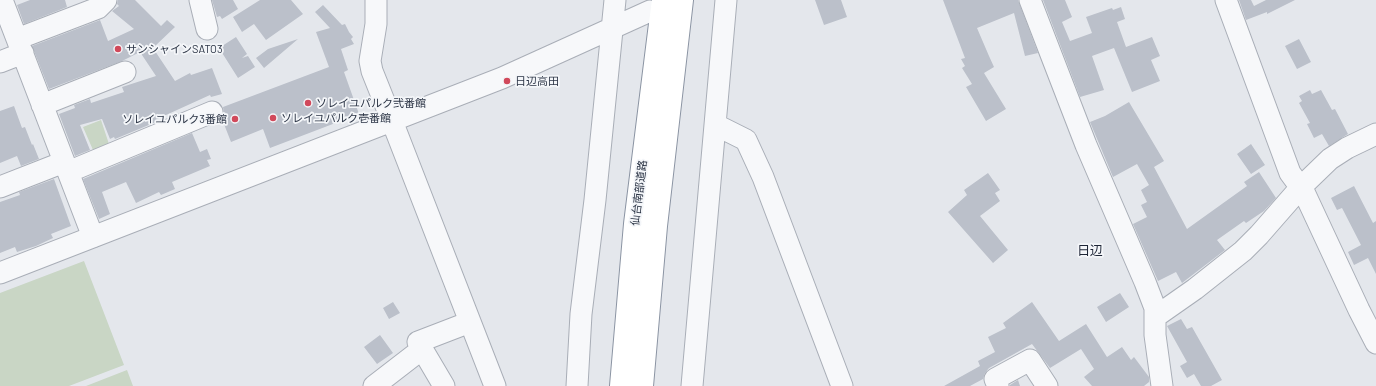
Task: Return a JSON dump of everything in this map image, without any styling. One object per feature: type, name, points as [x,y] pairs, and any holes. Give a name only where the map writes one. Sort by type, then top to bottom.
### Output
[{"type":"highway","name":"仙台南部道路","points":[[642,386],[656,226],[682,0]]},
{"type":"highway","name":"仙台南部道路","points":[[621,386],[656,6]]},
{"type":"street","points":[[2,0],[93,237]]},
{"type":"street","points":[[0,62],[20,46],[85,6],[98,8],[106,0]]},
{"type":"street","points":[[200,0],[207,29]]},
{"type":"street","points":[[376,0],[376,24],[370,61],[372,71],[495,386]]},
{"type":"street","points":[[577,386],[580,314],[595,200],[615,0]]},
{"type":"street","points":[[692,386],[726,0]]},
{"type":"street","points":[[1030,0],[1086,145],[1155,308],[1155,335],[1161,386]]},
{"type":"street","points":[[1226,0],[1290,172],[1301,187],[1376,343]]},
{"type":"street","points":[[0,273],[502,78],[613,28],[656,6]]},
{"type":"street","points":[[42,105],[125,72]]},
{"type":"street","points":[[0,187],[66,167],[212,112]]},
{"type":"street","points":[[716,125],[746,140],[763,178],[842,386]]},
{"type":"street","points":[[1155,317],[1195,289],[1243,251],[1260,235],[1301,187],[1330,159],[1347,148],[1376,134]]},
{"type":"street","points":[[444,386],[418,342],[470,322]]},
{"type":"street","points":[[374,386],[422,349]]},
{"type":"street","points":[[998,386],[995,379],[1030,360],[1047,386]]},
{"type":"green space","points":[[101,120],[109,144],[93,150],[83,127]]},
{"type":"green space","points":[[84,261],[124,365],[69,386],[0,386],[0,293]]},
{"type":"green space","points":[[127,370],[133,386],[86,386]]},
{"type":"building","points":[[30,0],[65,0],[67,7],[24,24],[17,5]]},
{"type":"building","points":[[118,0],[135,0],[161,26],[167,20],[175,27],[153,48],[175,81],[190,73],[191,75],[212,68],[222,94],[211,97],[210,95],[155,120],[156,122],[115,139],[114,137],[110,139],[102,119],[80,125],[90,150],[75,156],[59,114],[75,108],[74,105],[90,99],[91,103],[124,92],[122,87],[156,76],[140,52],[122,61],[49,89],[32,46],[100,20],[108,41],[134,29],[112,11],[119,6],[117,4]]},
{"type":"building","points":[[212,0],[233,0],[238,9],[222,19],[220,16],[217,17]]},
{"type":"building","points":[[260,0],[291,0],[303,14],[266,40],[254,24],[242,32],[233,17]]},
{"type":"building","points":[[815,0],[841,0],[847,17],[824,25]]},
{"type":"building","points":[[943,0],[1018,0],[1038,53],[1025,56],[1014,13],[977,28],[994,67],[984,73],[1006,109],[986,121],[966,87],[972,84],[962,68],[965,66],[961,59],[965,58]]},
{"type":"building","points":[[1043,0],[1065,0],[1072,17],[1062,22],[1070,41],[1092,33],[1086,17],[1112,8],[1113,10],[1121,7],[1125,19],[1117,22],[1126,47],[1152,37],[1160,56],[1151,60],[1160,81],[1132,92],[1114,48],[1092,56],[1104,90],[1080,97]]},
{"type":"building","points":[[1239,0],[1251,0],[1254,6],[1266,0],[1295,0],[1267,14],[1267,12],[1246,20]]},
{"type":"building","points":[[323,5],[342,25],[345,24],[353,37],[351,39],[354,44],[341,49],[348,70],[344,72],[359,114],[270,148],[263,129],[231,142],[222,119],[224,113],[223,107],[329,67],[316,32],[330,28],[315,12]]},
{"type":"building","points":[[236,37],[247,54],[242,58],[248,56],[255,67],[238,78],[219,48]]},
{"type":"building","points":[[298,39],[264,68],[256,58],[268,49]]},
{"type":"building","points":[[1299,39],[1311,62],[1297,69],[1285,46]]},
{"type":"building","points":[[1310,90],[1312,94],[1321,90],[1332,110],[1335,109],[1348,134],[1329,146],[1322,134],[1314,138],[1307,124],[1310,123],[1299,103],[1302,101],[1299,96]]},
{"type":"building","points":[[1129,102],[1164,161],[1154,167],[1187,229],[1247,186],[1244,182],[1259,172],[1276,198],[1264,211],[1246,223],[1244,221],[1217,240],[1225,250],[1182,283],[1176,272],[1158,281],[1133,224],[1147,217],[1141,205],[1147,202],[1141,190],[1149,185],[1137,164],[1113,177],[1090,122],[1105,116]]},
{"type":"building","points":[[14,106],[22,128],[25,127],[39,159],[21,166],[17,156],[0,163],[0,111]]},
{"type":"building","points":[[192,133],[200,152],[207,149],[211,159],[207,160],[210,166],[172,182],[175,189],[161,195],[159,192],[136,203],[126,182],[102,192],[110,214],[99,219],[83,179]]},
{"type":"building","points":[[1251,144],[1265,165],[1251,174],[1237,154]]},
{"type":"building","points":[[988,173],[1000,190],[995,193],[1000,201],[980,216],[1008,250],[993,263],[948,212],[967,195],[964,190]]},
{"type":"building","points":[[54,179],[71,226],[51,234],[53,238],[36,246],[17,252],[15,247],[0,253],[0,202],[20,195],[19,192]]},
{"type":"building","points":[[1354,186],[1373,223],[1376,221],[1376,274],[1368,258],[1354,265],[1348,252],[1361,245],[1342,208],[1337,210],[1331,198]]},
{"type":"building","points":[[1120,293],[1129,307],[1106,322],[1097,307]]},
{"type":"building","points":[[393,302],[400,313],[389,319],[383,308]]},
{"type":"building","points":[[1032,302],[1059,341],[1086,324],[1107,357],[1122,347],[1131,360],[1134,357],[1149,377],[1149,382],[1144,386],[1092,386],[1084,377],[1094,369],[1081,349],[1050,368],[1032,344],[989,368],[983,379],[970,386],[944,386],[980,366],[978,361],[995,352],[988,337],[1006,328],[1003,323]]},
{"type":"building","points":[[1181,319],[1187,329],[1192,327],[1222,380],[1211,386],[1201,386],[1194,374],[1187,378],[1180,366],[1187,362],[1167,326]]},
{"type":"building","points":[[380,335],[393,353],[377,364],[364,347]]},
{"type":"building","points":[[1018,380],[1020,386],[1010,386],[1010,385]]},
{"type":"place","name":"サンシャインSATO3","points":[[118,49]]},
{"type":"place","name":"日辺高田","points":[[507,81]]},
{"type":"place","name":"ソレイユパルク弐番館","points":[[308,103]]},
{"type":"place","name":"ソレイユパルク壱番館","points":[[273,118]]},
{"type":"place","name":"ソレイユパルク3番館","points":[[235,119]]},
{"type":"district","name":"日辺","points":[[1090,251]]}]
